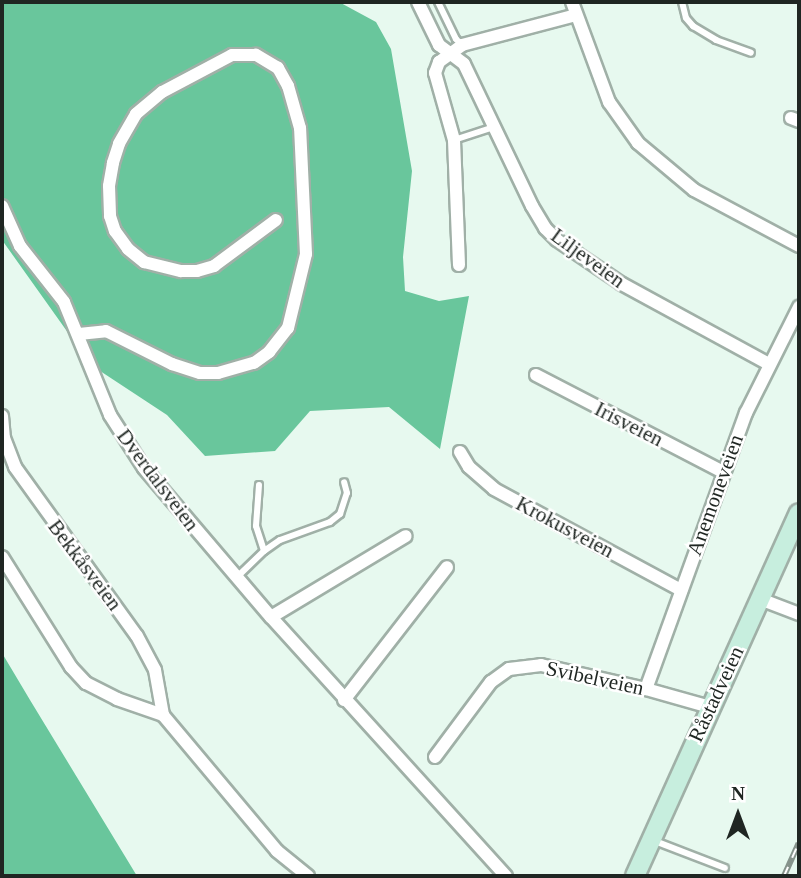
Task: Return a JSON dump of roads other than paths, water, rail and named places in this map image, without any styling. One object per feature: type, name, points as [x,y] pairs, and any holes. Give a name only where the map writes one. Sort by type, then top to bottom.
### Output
[{"type":"main road","name":"Råstadveien","points":[[635,876],[799,513]]},
{"type":"street","name":"Liljeveien","points":[[418,2],[439,45],[464,64],[545,228],[557,240],[622,284],[769,364]]},
{"type":"street","points":[[459,265],[454,140],[435,73],[439,62],[462,45],[574,8],[609,102],[638,143],[694,190],[799,246]]},
{"type":"street","points":[[79,334],[106,331],[172,364],[200,373],[218,373],[254,363],[269,352],[288,328],[306,254],[300,128],[288,86],[278,68],[256,55],[232,55],[162,92],[136,114],[119,144],[113,163],[109,186],[110,216],[115,231],[128,249],[144,262],[181,271],[197,271],[214,266],[276,220]]},
{"type":"street","name":"Dverdalsveien","points":[[2,206],[20,246],[64,302],[79,334],[88,364],[124,440],[236,578],[506,876]]},
{"type":"street","name":"Anemoneveien","points":[[646,689],[723,472],[769,364],[799,307]]},
{"type":"street","name":"Irisveien","points":[[536,375],[723,472]]},
{"type":"street","name":"Bekkåsveien","points":[[2,416],[4,438],[15,467],[137,636],[155,670],[163,715],[277,851],[308,876]]},
{"type":"street","name":"Krokusveien","points":[[460,452],[469,467],[494,489],[681,590]]},
{"type":"street","points":[[271,617],[405,536]]},
{"type":"street","points":[[2,557],[71,667],[86,683],[117,699],[163,715]]},
{"type":"street","points":[[344,700],[447,567]]},
{"type":"street","points":[[760,598],[799,614]]},
{"type":"street","name":"Svibelveien","points":[[435,757],[491,682],[509,669],[541,665],[710,707]]},
{"type":"lane","points":[[438,2],[456,39],[462,45]]},
{"type":"lane","points":[[682,2],[686,18],[693,26],[716,40],[751,53]]},
{"type":"lane","points":[[454,140],[494,127]]},
{"type":"lane","points":[[236,578],[264,551],[280,540],[330,522],[340,514],[347,493],[345,482]]},
{"type":"lane","points":[[258,485],[256,526],[264,551]]},
{"type":"lane","points":[[650,840],[724,868]]},
{"type":"railway","points":[[784,876],[799,843]]}]
